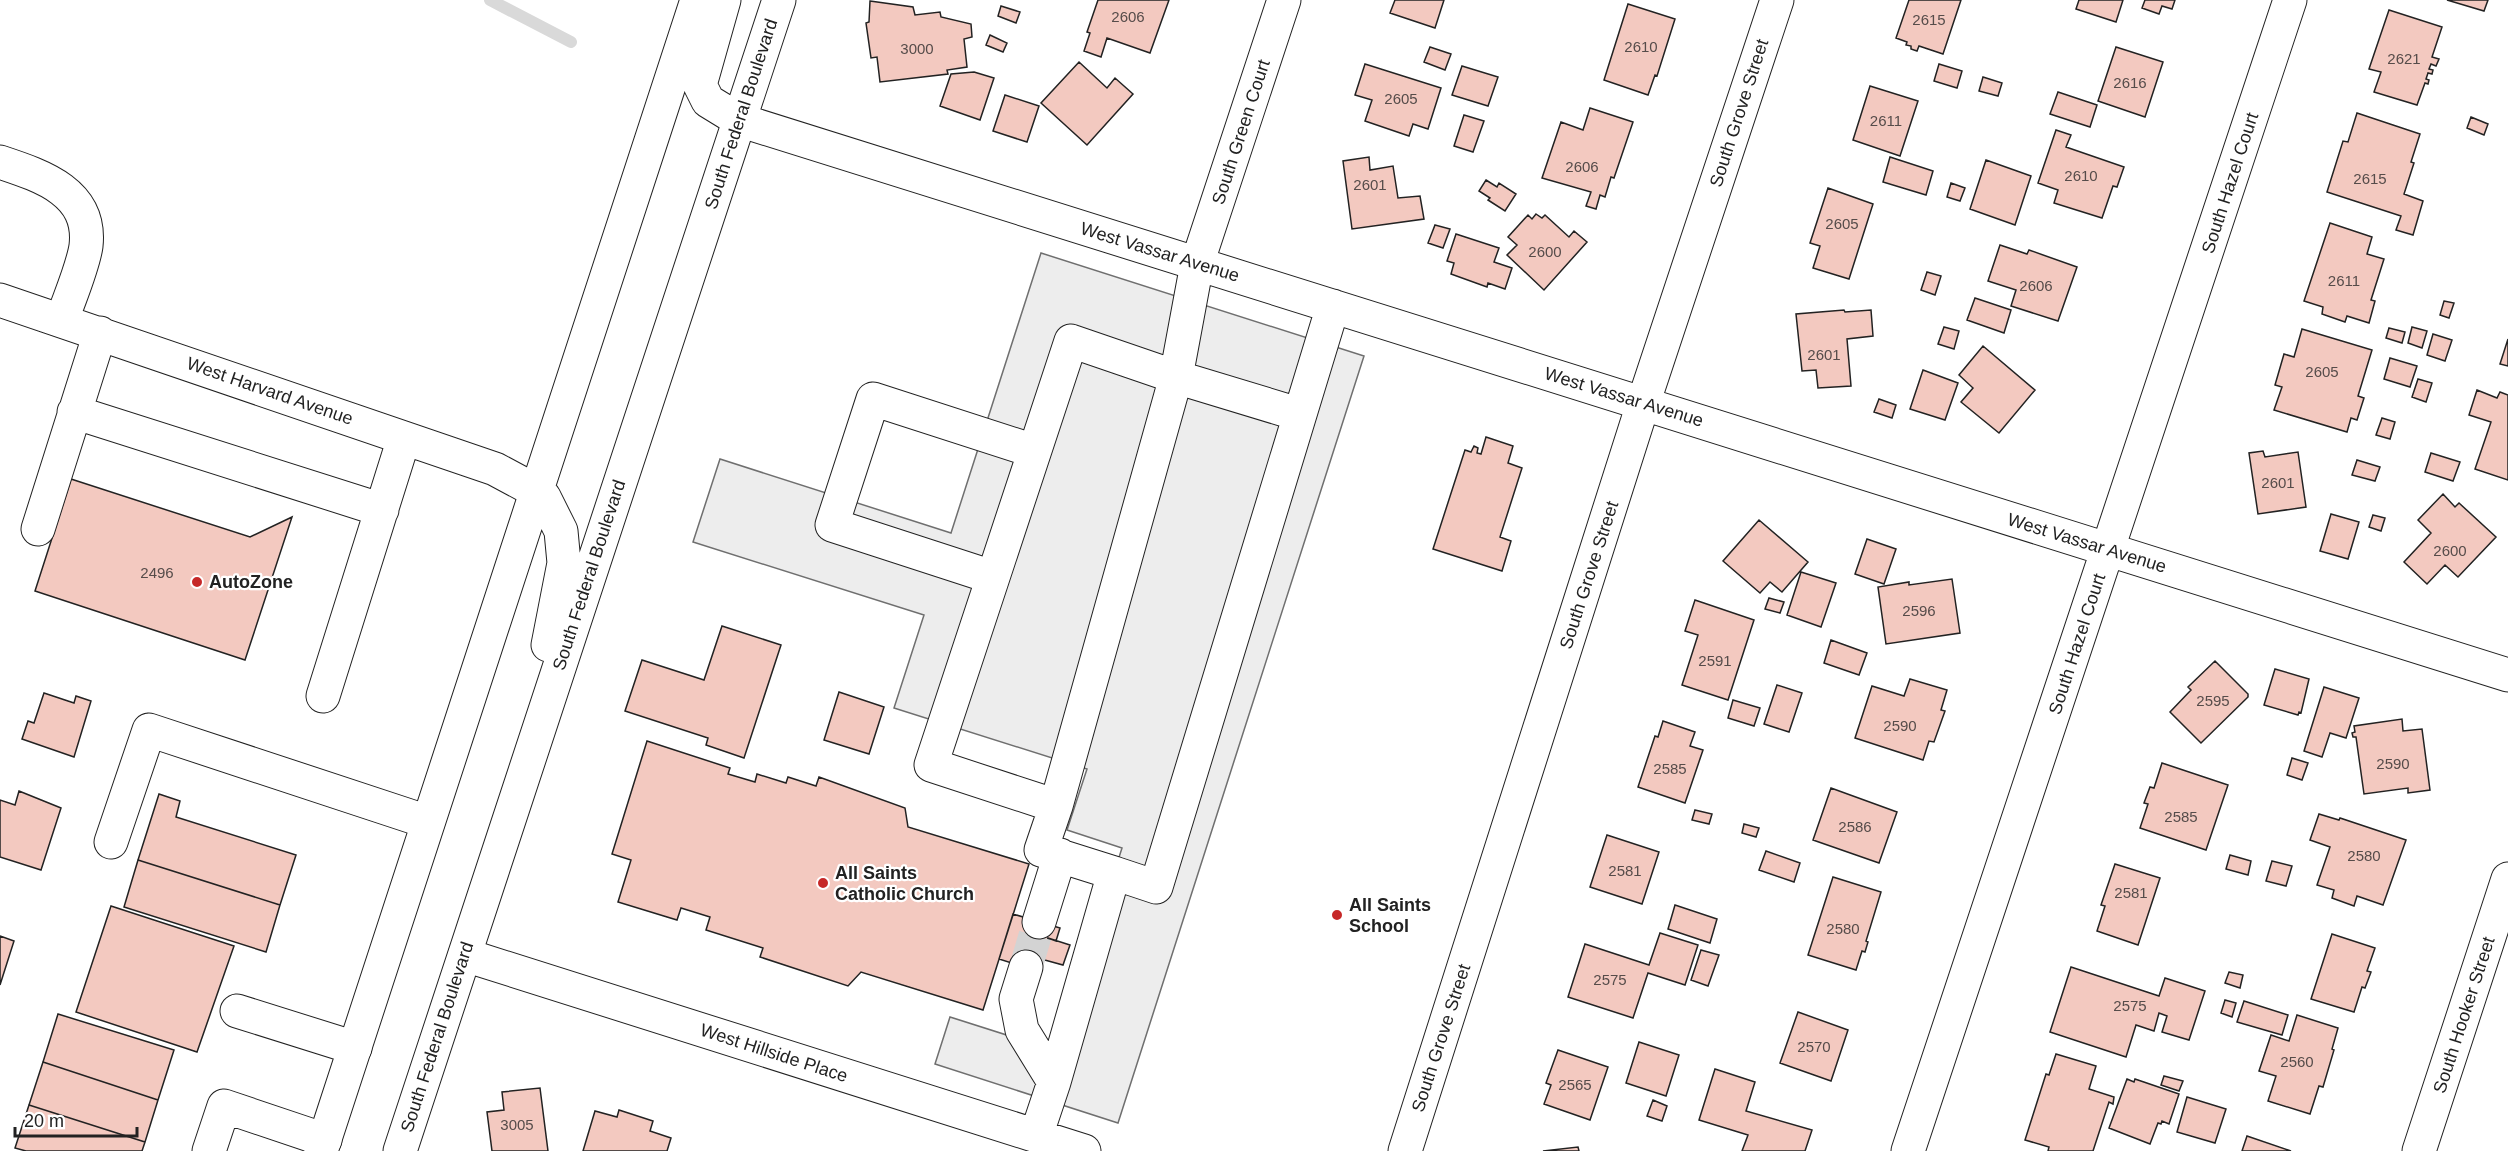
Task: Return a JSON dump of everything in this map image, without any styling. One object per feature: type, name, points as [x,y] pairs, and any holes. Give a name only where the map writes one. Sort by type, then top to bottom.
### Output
[{"type":"street","points":[[209,1151],[224,1106],[329,1147],[351,1060],[696,0]]},
{"type":"street","name":"West Vassar Avenue","points":[[724,0],[700,85],[708,101],[739,120],[2508,675]]},
{"type":"street","name":"South Federal Boulevard","points":[[400,1151],[779,0]]},
{"type":"street","name":"South Green Court","points":[[1060,855],[1041,850],[1056,806],[1176,377],[1197,264],[1284,0]]},
{"type":"street","name":"South Grove Street","points":[[1405,1151],[1643,404],[1777,0]]},
{"type":"street","name":"South Hazel Court","points":[[1908,1151],[2290,0]]},
{"type":"street","points":[[0,162],[36,174],[72,196],[85,218],[86,246],[62,320]]},
{"type":"street","name":"West Harvard Avenue","points":[[0,300],[495,469],[536,491]]},
{"type":"street","points":[[1039,922],[1060,855],[1156,887],[1298,414],[1333,306]]},
{"type":"street","points":[[38,529],[100,333]]},
{"type":"street","points":[[1056,806],[931,765],[1071,340],[1176,377],[1298,414]]},
{"type":"street","points":[[992,577],[832,525],[873,399],[1034,451]]},
{"type":"street","points":[[75,412],[382,510]]},
{"type":"street","points":[[323,696],[404,438]]},
{"type":"street","points":[[524,774],[564,563],[561,531],[544,497],[536,491]]},
{"type":"street","points":[[111,842],[149,730],[428,822]]},
{"type":"street","points":[[1036,1136],[1054,1082],[1114,873]]},
{"type":"street","name":"South Hooker Street","points":[[2419,1151],[2508,879]]},
{"type":"street","name":"West Hillside Place","points":[[465,955],[1084,1151]]},
{"type":"street","points":[[1026,967],[1016,999],[1022,1030],[1054,1082]]},
{"type":"street","points":[[237,1011],[351,1060]]},
{"type":"shaded area","points":[[1041,253],[1364,356],[1118,1123],[935,1064],[950,1017],[1057,1051],[1122,848],[1067,830],[1087,769],[894,708],[924,615],[693,542],[720,459],[951,533]]},
{"type":"building","points":[[1098,0],[1169,0],[1150,53],[1107,38],[1101,57],[1084,51],[1090,33],[1087,32]]},
{"type":"building","points":[[1395,0],[1444,0],[1435,28],[1390,13]]},
{"type":"building","points":[[1909,0],[1961,0],[1943,54],[1919,46],[1917,51],[1911,49],[1911,46],[1906,45],[1907,42],[1896,38]]},
{"type":"building","points":[[2079,0],[2123,0],[2116,22],[2076,9]]},
{"type":"building","points":[[2145,0],[2175,0],[2172,9],[2162,6],[2159,14],[2142,8]]},
{"type":"building","points":[[2447,0],[2488,0],[2484,11]]},
{"type":"building","points":[[870,1],[913,7],[915,15],[940,12],[941,17],[971,24],[972,37],[964,39],[967,67],[947,70],[948,74],[880,82],[877,57],[871,58],[866,23],[869,22]]},
{"type":"building","points":[[1628,4],[1675,19],[1657,76],[1655,75],[1648,95],[1604,80]]},
{"type":"building","points":[[1001,6],[1020,12],[1016,23],[998,16]]},
{"type":"building","points":[[2389,10],[2442,27],[2432,57],[2439,59],[2436,66],[2431,64],[2429,69],[2433,70],[2432,74],[2428,73],[2426,79],[2429,80],[2428,84],[2425,83],[2417,105],[2374,92],[2381,72],[2369,69]]},
{"type":"building","points":[[990,35],[1007,43],[1003,52],[986,45]]},
{"type":"building","points":[[1430,47],[1451,54],[1445,70],[1424,62]]},
{"type":"building","points":[[2116,47],[2163,62],[2145,117],[2098,101]]},
{"type":"building","points":[[1079,62],[1107,88],[1115,78],[1133,94],[1087,145],[1041,103]]},
{"type":"building","points":[[1365,64],[1441,88],[1428,129],[1413,124],[1409,136],[1365,121],[1372,100],[1355,95]]},
{"type":"building","points":[[1939,64],[1962,71],[1957,88],[1934,81]]},
{"type":"building","points":[[1462,66],[1498,77],[1488,106],[1452,95]]},
{"type":"building","points":[[974,72],[994,78],[980,120],[940,106],[951,74]]},
{"type":"building","points":[[1983,77],[2002,83],[1998,96],[1979,91]]},
{"type":"building","points":[[1870,86],[1918,101],[1900,156],[1853,140]]},
{"type":"building","points":[[2058,92],[2097,105],[2090,127],[2050,114]]},
{"type":"building","points":[[1005,95],[1039,106],[1027,142],[993,131]]},
{"type":"building","points":[[1590,108],[1633,122],[1614,178],[1611,177],[1605,197],[1600,195],[1596,209],[1586,206],[1591,192],[1542,178],[1561,122],[1583,130]]},
{"type":"building","points":[[2357,113],[2420,134],[2404,194],[2423,201],[2413,235],[2396,230],[2401,216],[2327,192],[2343,141],[2348,142]]},
{"type":"building","points":[[1464,115],[1484,121],[1473,152],[1454,146]]},
{"type":"building","points":[[2471,117],[2488,124],[2484,135],[2467,128]]},
{"type":"building","points":[[2056,130],[2071,135],[2066,147],[2124,167],[2117,187],[2113,186],[2102,218],[2054,203],[2058,190],[2038,183]]},
{"type":"building","points":[[1369,157],[1370,170],[1393,166],[1398,198],[1420,196],[1424,219],[1352,229],[1343,161]]},
{"type":"building","points":[[1890,157],[1933,171],[1926,195],[1883,182]]},
{"type":"building","points":[[1986,160],[2031,176],[2015,225],[1970,209]]},
{"type":"building","points":[[1486,180],[1497,187],[1499,183],[1516,194],[1505,211],[1479,191]]},
{"type":"building","points":[[1951,183],[1965,188],[1960,201],[1947,197]]},
{"type":"building","points":[[1828,188],[1873,204],[1849,279],[1813,268],[1820,246],[1810,243]]},
{"type":"building","points":[[1536,214],[1542,218],[1545,215],[1569,237],[1574,231],[1587,242],[1544,290],[1507,255],[1517,245],[1508,237],[1528,215],[1532,219]]},
{"type":"building","points":[[2330,223],[2372,237],[2367,254],[2384,259],[2371,300],[2375,301],[2369,323],[2347,316],[2345,322],[2322,314],[2323,307],[2304,301]]},
{"type":"building","points":[[1435,225],[1450,229],[1443,248],[1428,243]]},
{"type":"building","points":[[1456,234],[1499,248],[1494,262],[1512,268],[1505,289],[1488,283],[1487,287],[1451,274],[1454,263],[1447,261]]},
{"type":"building","points":[[2000,245],[2027,254],[2029,250],[2077,267],[2058,321],[2011,306],[2016,290],[1988,281]]},
{"type":"building","points":[[1927,272],[1941,276],[1935,295],[1921,290]]},
{"type":"building","points":[[1975,298],[2011,310],[2004,333],[1967,320]]},
{"type":"building","points":[[2444,301],[2454,303],[2449,318],[2440,315]]},
{"type":"building","points":[[1844,310],[1845,312],[1871,310],[1873,336],[1847,339],[1851,386],[1818,388],[1816,370],[1802,371],[1796,314]]},
{"type":"building","points":[[1944,327],[1959,331],[1954,349],[1938,344]]},
{"type":"building","points":[[2412,327],[2427,331],[2422,348],[2408,343]]},
{"type":"building","points":[[2389,328],[2405,332],[2402,343],[2386,338]]},
{"type":"building","points":[[2302,329],[2372,350],[2358,396],[2364,398],[2357,420],[2351,418],[2347,432],[2274,410],[2282,387],[2275,385],[2284,354],[2294,357]]},
{"type":"building","points":[[2433,334],[2452,340],[2445,361],[2427,355]]},
{"type":"building","points":[[2508,339],[2508,366],[2500,364]]},
{"type":"building","points":[[1983,346],[2035,390],[1999,433],[1961,402],[1973,388],[1959,375]]},
{"type":"building","points":[[2390,358],[2417,366],[2410,387],[2384,379]]},
{"type":"building","points":[[1923,370],[1958,383],[1945,420],[1910,409]]},
{"type":"building","points":[[2418,379],[2432,383],[2426,402],[2412,397]]},
{"type":"building","points":[[2477,390],[2497,398],[2500,392],[2508,395],[2508,480],[2475,469],[2491,422],[2469,415]]},
{"type":"building","points":[[1879,399],[1896,405],[1892,418],[1874,412]]},
{"type":"building","points":[[2382,418],[2395,422],[2390,439],[2376,435]]},
{"type":"building","points":[[1486,437],[1513,446],[1508,463],[1522,468],[1500,537],[1511,541],[1502,571],[1433,549],[1465,450],[1471,452],[1474,446],[1478,448],[1477,453],[1481,454]]},
{"type":"building","points":[[2263,451],[2265,457],[2298,452],[2306,507],[2258,514],[2249,453]]},
{"type":"building","points":[[2431,453],[2460,462],[2453,481],[2425,472]]},
{"type":"building","points":[[2357,460],[2380,467],[2375,481],[2352,475]]},
{"type":"building","points":[[71,479],[250,537],[292,517],[245,660],[35,591]]},
{"type":"building","points":[[2443,494],[2455,507],[2459,503],[2496,537],[2458,577],[2445,565],[2427,584],[2404,562],[2431,533],[2418,520]]},
{"type":"building","points":[[2331,514],[2359,522],[2348,559],[2320,551]]},
{"type":"building","points":[[2373,515],[2385,518],[2381,531],[2369,527]]},
{"type":"building","points":[[1759,520],[1808,562],[1782,592],[1770,582],[1760,593],[1723,561]]},
{"type":"building","points":[[1867,539],[1896,549],[1884,584],[1855,574]]},
{"type":"building","points":[[1801,572],[1836,583],[1821,627],[1787,615]]},
{"type":"building","points":[[1952,579],[1960,633],[1886,644],[1878,587]]},
{"type":"building","points":[[1769,598],[1784,602],[1780,613],[1765,609]]},
{"type":"building","points":[[1695,600],[1754,620],[1728,700],[1682,685],[1698,635],[1685,631]]},
{"type":"building","points":[[722,626],[781,645],[744,758],[706,745],[708,738],[625,711],[642,660],[704,680]]},
{"type":"building","points":[[1831,640],[1867,653],[1859,675],[1824,663]]},
{"type":"building","points":[[2215,661],[2248,694],[2248,697],[2201,743],[2170,712],[2191,690],[2188,687]]},
{"type":"building","points":[[2275,669],[2309,679],[2301,713],[2299,712],[2298,715],[2264,705]]},
{"type":"building","points":[[1910,679],[1947,690],[1941,710],[1945,711],[1934,742],[1929,741],[1923,760],[1855,738],[1872,686],[1904,696]]},
{"type":"building","points":[[1777,685],[1802,693],[1789,732],[1764,724]]},
{"type":"building","points":[[2324,687],[2359,698],[2346,738],[2330,733],[2322,757],[2304,751]]},
{"type":"building","points":[[839,692],[884,707],[869,754],[824,740]]},
{"type":"building","points":[[44,693],[74,703],[76,696],[91,701],[74,757],[22,739],[28,721],[34,723]]},
{"type":"building","points":[[1733,700],[1760,708],[1754,726],[1728,718]]},
{"type":"building","points":[[2402,719],[2403,731],[2422,729],[2430,790],[2408,793],[2408,788],[2364,794],[2356,737],[2353,737],[2352,733],[2355,732],[2354,726]]},
{"type":"building","points":[[1663,721],[1695,732],[1690,746],[1703,750],[1685,803],[1638,787],[1655,736],[1658,737]]},
{"type":"building","name":"All Saints Catholic Church","points":[[647,741],[730,768],[728,774],[755,782],[757,774],[786,783],[788,777],[816,786],[819,777],[905,808],[908,827],[1029,864],[983,1010],[861,972],[848,986],[760,957],[763,948],[706,930],[710,917],[681,908],[677,920],[618,902],[631,860],[612,854]]},
{"type":"building","points":[[2292,758],[2308,763],[2302,780],[2287,775]]},
{"type":"building","points":[[2162,763],[2228,785],[2206,850],[2140,828],[2148,804],[2144,803],[2150,787],[2154,788]]},
{"type":"building","points":[[1831,788],[1897,812],[1879,863],[1813,840]]},
{"type":"building","points":[[19,791],[61,808],[41,870],[0,857],[0,800],[15,805]]},
{"type":"building","points":[[159,794],[180,801],[176,817],[296,855],[280,905],[138,860]]},
{"type":"building","points":[[1695,810],[1712,814],[1709,824],[1692,820]]},
{"type":"building","points":[[2319,814],[2339,820],[2340,818],[2406,840],[2383,905],[2357,896],[2354,906],[2332,898],[2334,890],[2317,885],[2330,847],[2310,840]]},
{"type":"building","points":[[1744,824],[1759,828],[1756,837],[1742,833]]},
{"type":"building","points":[[1607,835],[1659,852],[1642,904],[1590,887]]},
{"type":"building","points":[[1766,851],[1800,863],[1794,882],[1759,870]]},
{"type":"building","points":[[2230,855],[2251,861],[2248,875],[2226,869]]},
{"type":"building","points":[[138,860],[280,905],[266,952],[124,907]]},
{"type":"building","points":[[2272,861],[2292,866],[2286,886],[2266,881]]},
{"type":"building","points":[[2115,864],[2160,878],[2138,945],[2097,931],[2105,906],[2101,905]]},
{"type":"building","points":[[1833,877],[1881,892],[1866,941],[1868,942],[1865,952],[1862,951],[1856,970],[1808,955]]},
{"type":"building","points":[[1675,905],[1717,919],[1710,943],[1668,929]]},
{"type":"building","points":[[111,906],[234,946],[197,1052],[76,1012]]},
{"type":"building","points":[[1013,914],[1060,928],[1056,941],[1048,938],[1037,971],[999,959]]},
{"type":"building","points":[[1660,933],[1698,945],[1685,985],[1648,973],[1633,1018],[1568,997],[1585,944],[1649,965]]},
{"type":"building","points":[[2332,934],[2375,948],[2367,971],[2371,972],[2365,988],[2362,987],[2354,1012],[2311,999]]},
{"type":"building","points":[[0,936],[14,941],[0,985]]},
{"type":"building","points":[[1048,938],[1070,945],[1063,965],[1041,959]]},
{"type":"building","points":[[1701,950],[1719,955],[1708,986],[1691,980]]},
{"type":"building","points":[[2071,967],[2159,996],[2165,978],[2205,991],[2189,1040],[2162,1032],[2167,1016],[2159,1013],[2154,1031],[2136,1025],[2126,1057],[2050,1032]]},
{"type":"building","points":[[2229,972],[2243,975],[2240,988],[2225,983]]},
{"type":"building","points":[[2225,1000],[2236,1003],[2232,1017],[2221,1013]]},
{"type":"building","points":[[2244,1001],[2288,1015],[2282,1035],[2237,1022]]},
{"type":"building","points":[[1798,1012],[1848,1030],[1831,1081],[1780,1063]]},
{"type":"building","points":[[58,1014],[174,1050],[158,1100],[43,1062]]},
{"type":"building","points":[[2297,1015],[2338,1028],[2323,1087],[2319,1086],[2310,1114],[2268,1101],[2276,1076],[2259,1071],[2271,1035],[2289,1041]]},
{"type":"building","points":[[1639,1042],[1679,1055],[1666,1096],[1626,1083]]},
{"type":"building","points":[[1558,1050],[1608,1067],[1590,1120],[1544,1104],[1551,1085],[1546,1083]]},
{"type":"building","points":[[2056,1054],[2096,1066],[2089,1089],[2114,1097],[2113,1104],[2109,1102],[2093,1151],[2048,1151],[2049,1147],[2025,1140],[2046,1074],[2049,1075]]},
{"type":"building","points":[[43,1062],[158,1100],[145,1142],[29,1105]]},
{"type":"building","points":[[1715,1069],[1755,1082],[1746,1111],[1812,1130],[1805,1151],[1742,1151],[1748,1135],[1699,1120]]},
{"type":"building","points":[[2164,1076],[2183,1081],[2179,1091],[2161,1085]]},
{"type":"building","points":[[2127,1079],[2134,1082],[2135,1079],[2179,1094],[2169,1124],[2162,1121],[2161,1124],[2158,1123],[2150,1144],[2109,1128]]},
{"type":"building","points":[[540,1088],[548,1151],[492,1151],[487,1112],[504,1110],[502,1092]]},
{"type":"building","points":[[2187,1097],[2226,1109],[2215,1143],[2177,1132]]},
{"type":"building","points":[[1653,1100],[1667,1106],[1662,1121],[1647,1116]]},
{"type":"building","points":[[29,1105],[145,1142],[142,1151],[26,1151],[15,1148]]},
{"type":"building","points":[[619,1110],[653,1121],[650,1131],[671,1138],[667,1151],[583,1151],[595,1111],[617,1117]]},
{"type":"building","points":[[2247,1136],[2291,1151],[2242,1151]]},
{"type":"building","points":[[1578,1147],[1579,1151],[1543,1151]]},
{"type":"waterway","points":[[490,0],[571,42]]},
{"type":"tunnel","points":[[1026,967],[1039,922]]},
{"type":"place","name":"AutoZone","points":[[197,582]]},
{"type":"place","name":"All Saints Catholic Church","points":[[823,883]]},
{"type":"place","name":"All Saints School","points":[[1337,915]]}]
